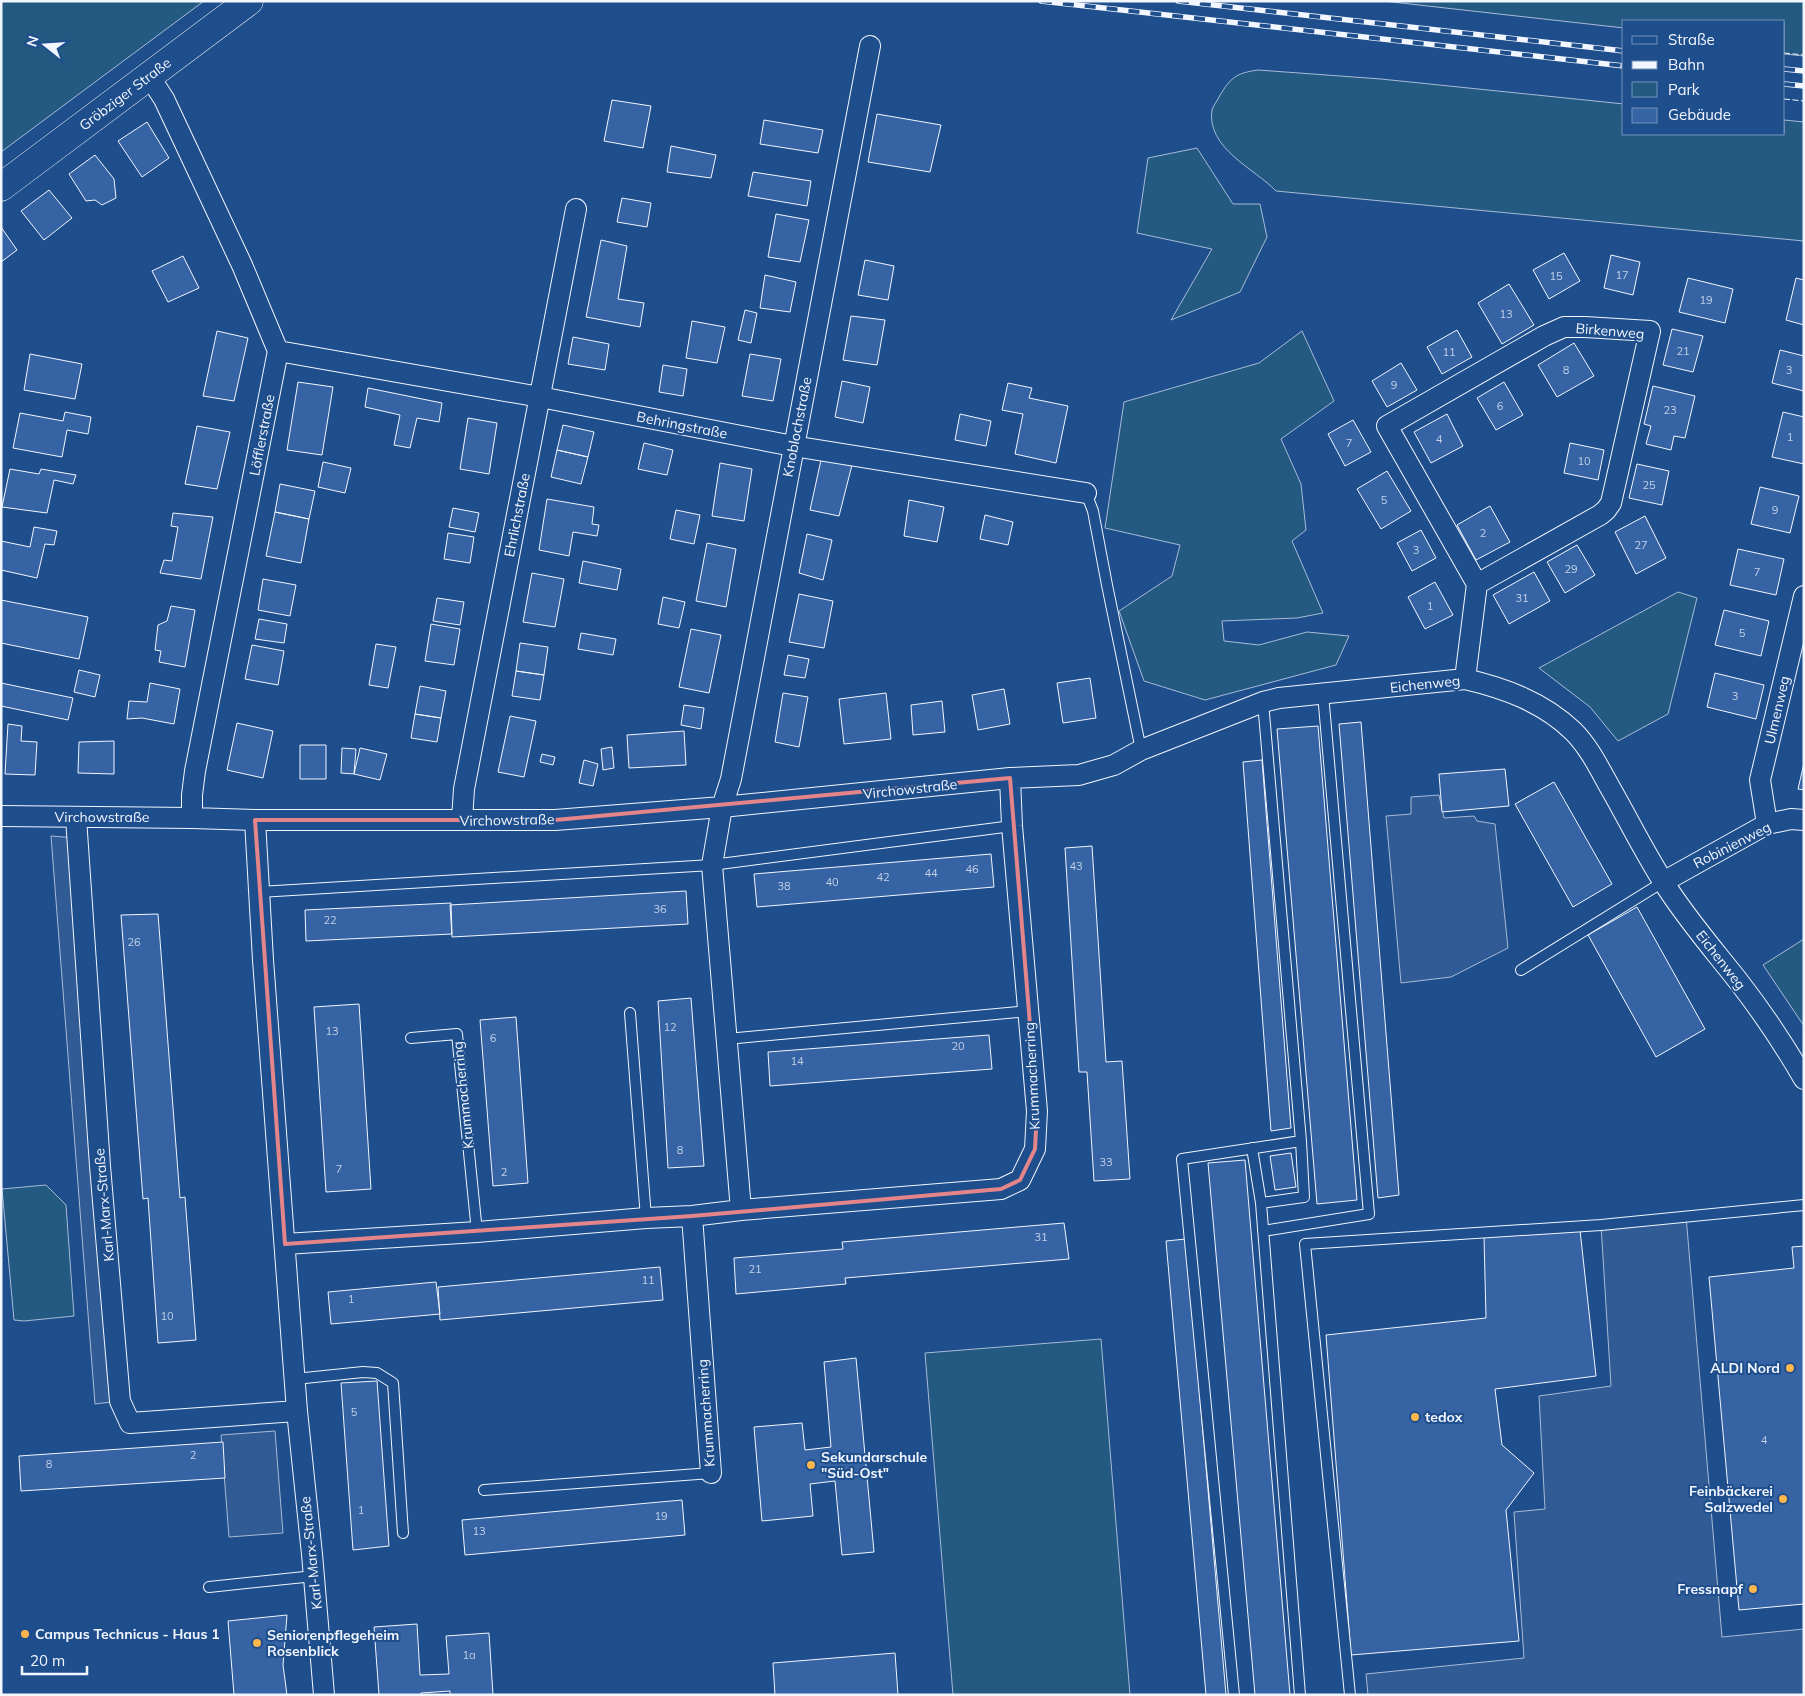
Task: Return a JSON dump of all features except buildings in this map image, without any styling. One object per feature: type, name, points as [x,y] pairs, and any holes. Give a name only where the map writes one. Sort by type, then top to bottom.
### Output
[{"type":"main road","name":"Gröbziger Straße","points":[[1,187],[249,1]]},
{"type":"street","name":"Knoblochstraße","points":[[722,807],[731,779],[870,46]]},
{"type":"street","points":[[149,76],[164,99],[242,265],[278,351]]},
{"type":"street","name":"Ehrlichstraße","points":[[462,820],[464,789],[576,209]]},
{"type":"street","name":"Birkenweg","points":[[1585,326],[1650,331],[1611,503],[1606,510],[1477,584],[1387,426],[1544,336],[1564,328],[1585,326]]},
{"type":"street","name":"Behringstraße","points":[[278,351],[794,446],[1086,494]]},
{"type":"street","name":"Löfflerstraße","points":[[192,818],[195,771],[278,351]]},
{"type":"street","points":[[1465,679],[1477,584]]},
{"type":"street","name":"Ulmenweg","points":[[1767,824],[1760,780],[1804,596]]},
{"type":"street","name":"Eichenweg","points":[[1010,778],[1079,775],[1114,765],[1141,750],[1263,702],[1279,698],[1465,679],[1492,685],[1518,695],[1543,709],[1572,730],[1591,753],[1663,882],[1679,906],[1741,984],[1787,1050],[1804,1079]]},
{"type":"street","name":"Virchowstraße","points":[[1,816],[255,820],[555,820],[722,807],[1010,778]]},
{"type":"street","name":"Krummacherring","points":[[285,1244],[692,1216],[741,1210],[1001,1188],[1020,1180],[1035,1149],[1037,1111],[1012,826],[1010,778]]},
{"type":"street","points":[[722,807],[712,865],[741,1210]]},
{"type":"street","name":"Karl-Marx-Straße","points":[[76,818],[100,1156],[120,1400],[130,1423],[297,1411]]},
{"type":"street","name":"Robinienweg","points":[[1663,882],[1767,824],[1791,819],[1804,820]]},
{"type":"street","name":"Karl-Marx-Straße","points":[[255,820],[262,960],[297,1411],[324,1695]]},
{"type":"street","name":"Krummacherring","points":[[692,1216],[711,1473]]},
{"type":"lane","points":[[1086,494],[1094,511],[1107,585],[1141,750]]},
{"type":"lane","points":[[1263,1231],[1370,1214],[1323,694]]},
{"type":"lane","points":[[1261,1204],[1304,1197],[1301,1141],[1263,702]]},
{"type":"lane","points":[[259,892],[712,865],[1012,826]]},
{"type":"lane","points":[[1521,970],[1663,882]]},
{"type":"lane","points":[[727,1039],[1028,1011]]},
{"type":"lane","points":[[630,1014],[646,1218]]},
{"type":"lane","name":"Krummacherring","points":[[411,1038],[457,1034],[477,1232]]},
{"type":"lane","points":[[1234,1695],[1182,1159],[1301,1141]]},
{"type":"lane","points":[[1252,1148],[1261,1204],[1300,1695]]},
{"type":"lane","points":[[1350,1695],[1305,1244],[1601,1225],[1804,1205]]},
{"type":"lane","points":[[295,1379],[364,1372],[377,1373],[393,1383],[404,1534]]},
{"type":"lane","name":"Krummacherring","points":[[484,1490],[711,1473]]},
{"type":"lane","points":[[209,1587],[314,1576]]},
{"type":"highlighted area","points":[[1010,778],[1037,1111],[1035,1149],[1020,1180],[1001,1189],[692,1216],[285,1244],[255,820],[555,820]]},
{"type":"green space","points":[[1,1],[204,1],[1,152]]},
{"type":"green space","points":[[1383,1],[1804,1],[1804,56],[1785,54],[1785,20],[1622,20],[1622,28]]},
{"type":"green space","points":[[1258,70],[1381,79],[1622,104],[1622,135],[1785,135],[1785,120],[1804,122],[1804,241],[1276,191],[1224,147],[1212,123],[1212,110],[1223,91],[1234,77]]},
{"type":"green space","points":[[1197,148],[1233,204],[1260,204],[1267,237],[1240,292],[1171,320],[1212,249],[1137,233],[1148,158]]},
{"type":"green space","points":[[1302,331],[1334,401],[1281,439],[1301,484],[1306,530],[1292,541],[1323,613],[1297,618],[1222,621],[1224,641],[1259,645],[1307,632],[1349,636],[1336,665],[1205,700],[1144,681],[1119,611],[1172,576],[1180,545],[1105,528],[1124,402],[1259,363]]},
{"type":"green space","points":[[1678,592],[1697,598],[1668,714],[1618,741],[1590,707],[1539,668]]},
{"type":"green space","points":[[1804,939],[1804,1026],[1763,965]]},
{"type":"green space","points":[[46,1185],[66,1205],[74,1316],[24,1321],[14,1320],[2,1189]]},
{"type":"green space","points":[[1101,1339],[1130,1695],[953,1695],[925,1353]]},
{"type":"shaded area","points":[[1439,795],[1444,818],[1474,816],[1477,821],[1495,824],[1508,948],[1451,977],[1401,983],[1386,816],[1411,814],[1411,797]]},
{"type":"shaded area","points":[[51,836],[77,838],[120,1401],[95,1404]]},
{"type":"shaded area","points":[[1686,1216],[1722,1637],[1804,1629],[1804,1695],[1368,1695],[1366,1674],[1524,1658],[1514,1512],[1545,1509],[1539,1396],[1611,1386],[1601,1225]]},
{"type":"shaded area","points":[[275,1431],[283,1533],[229,1537],[221,1435]]},
{"type":"railway","points":[[1041,1],[1622,66]]},
{"type":"railway","points":[[1178,1],[1622,51]]},
{"type":"railway","points":[[1785,69],[1804,71]]},
{"type":"railway","points":[[1785,84],[1804,86]]},
{"type":"fence","points":[[1785,53],[1804,55]]},
{"type":"fence","points":[[1785,99],[1804,101]]},
{"type":"place","name":"ALDI Nord","points":[[1790,1368]]},
{"type":"place","name":"tedox","points":[[1415,1417]]},
{"type":"place","name":"Sekundarschule \"Süd-Ost\"","points":[[811,1465]]},
{"type":"place","name":"Feinbäckerei Salzwedel","points":[[1783,1499]]},
{"type":"place","name":"Fressnapf","points":[[1753,1589]]},
{"type":"place","name":"Campus Technicus - Haus 1","points":[[25,1634]]},
{"type":"place","name":"Seniorenpflegeheim Rosenblick","points":[[257,1643]]}]
